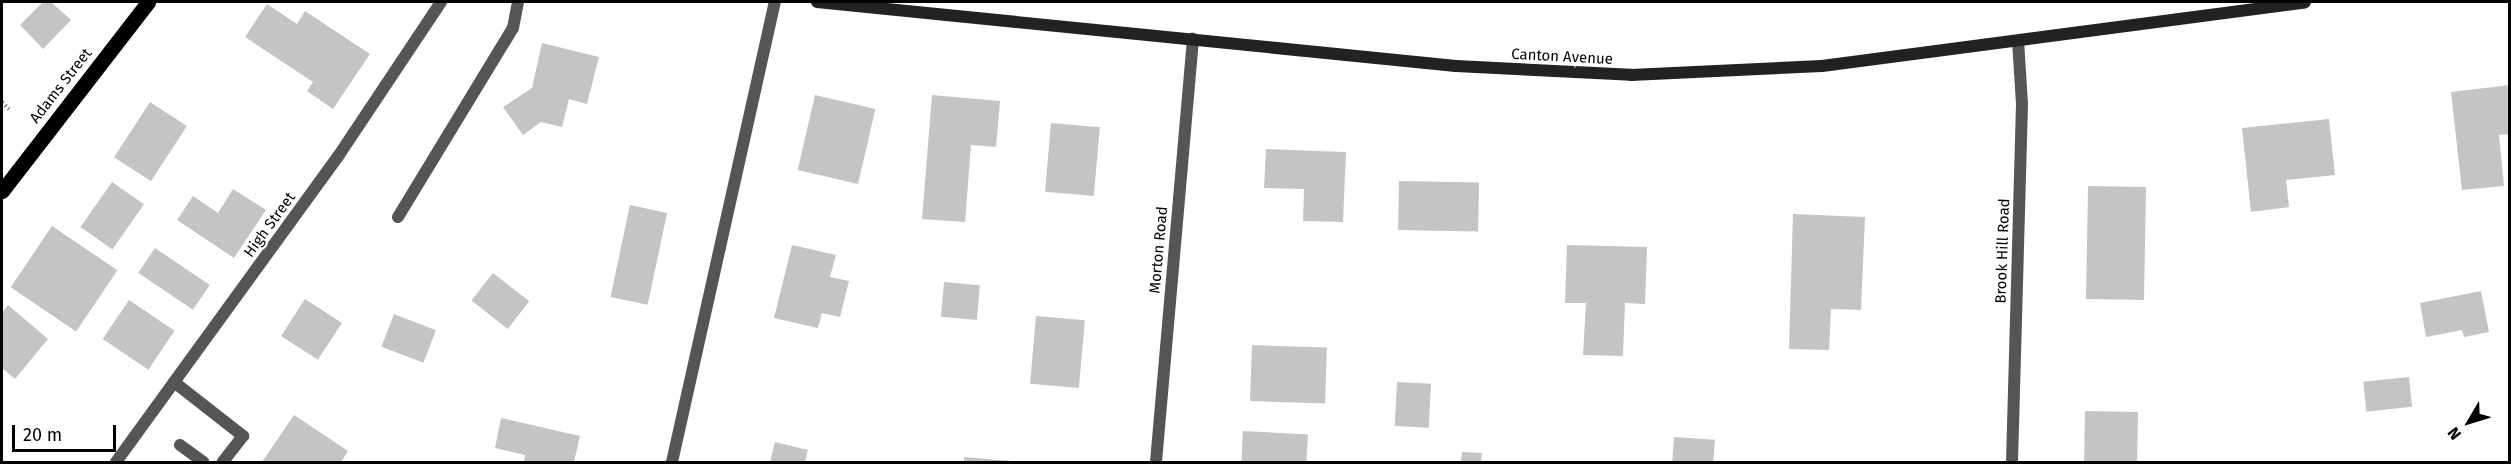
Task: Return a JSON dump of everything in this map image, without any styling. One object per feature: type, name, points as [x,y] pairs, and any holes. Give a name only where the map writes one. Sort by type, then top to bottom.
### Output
[{"type":"main road","name":"Adams Street","points":[[2,191],[148,2]]},
{"type":"street","name":"High Street","points":[[116,462],[339,155],[441,2]]},
{"type":"street","points":[[398,217],[513,28],[518,2]]},
{"type":"street","points":[[672,462],[775,2]]},
{"type":"street","name":"Canton Avenue","points":[[817,2],[1456,66],[1630,75],[1822,66],[2305,2]]},
{"type":"street","name":"Morton Road","points":[[1156,462],[1193,39]]},
{"type":"street","name":"Brook Hill Road","points":[[2012,462],[2022,104],[2018,41]]},
{"type":"street","points":[[174,382],[243,436],[223,462]]},
{"type":"street","points":[[180,445],[203,462]]},
{"type":"path","points":[[2,102],[9,109]]},
{"type":"building","points":[[43,2],[51,2],[71,20],[43,49],[20,25]]},
{"type":"building","points":[[267,4],[297,24],[305,11],[370,54],[333,109],[307,91],[313,82],[245,37]]},
{"type":"building","points":[[542,43],[599,57],[587,104],[569,99],[562,127],[541,122],[523,135],[503,107],[532,88]]},
{"type":"building","points":[[2510,85],[2510,134],[2499,135],[2504,186],[2462,190],[2451,92]]},
{"type":"building","points":[[815,95],[875,109],[858,184],[798,170]]},
{"type":"building","points":[[932,95],[1000,101],[996,147],[971,145],[965,222],[922,219]]},
{"type":"building","points":[[150,102],[187,126],[151,181],[114,157]]},
{"type":"building","points":[[2329,119],[2335,175],[2286,180],[2289,207],[2251,212],[2242,128]]},
{"type":"building","points":[[1051,123],[1100,127],[1094,196],[1045,192]]},
{"type":"building","points":[[1266,149],[1346,152],[1343,222],[1303,221],[1304,189],[1264,188]]},
{"type":"building","points":[[1399,181],[1479,182],[1478,231],[1398,230]]},
{"type":"building","points":[[112,182],[144,204],[112,249],[80,227]]},
{"type":"building","points":[[2088,186],[2146,187],[2144,300],[2086,299]]},
{"type":"building","points":[[233,189],[266,210],[234,258],[177,220],[193,196],[218,213]]},
{"type":"building","points":[[630,205],[667,213],[648,305],[610,297]]},
{"type":"building","points":[[1793,214],[1865,217],[1861,310],[1831,309],[1829,350],[1789,349]]},
{"type":"building","points":[[52,226],[117,270],[76,332],[11,287]]},
{"type":"building","points":[[792,245],[836,255],[830,277],[849,281],[840,317],[822,313],[818,328],[774,318]]},
{"type":"building","points":[[1567,245],[1647,247],[1645,304],[1625,303],[1623,356],[1583,355],[1586,303],[1565,303]]},
{"type":"building","points":[[155,248],[210,285],[193,310],[138,273]]},
{"type":"building","points":[[493,273],[529,301],[508,329],[471,301]]},
{"type":"building","points":[[944,282],[980,285],[977,320],[941,317]]},
{"type":"building","points":[[2481,291],[2489,332],[2464,337],[2462,330],[2426,337],[2420,303]]},
{"type":"building","points":[[305,299],[342,323],[318,360],[281,336]]},
{"type":"building","points":[[129,300],[175,331],[148,370],[103,339]]},
{"type":"building","points":[[8,305],[48,339],[15,379],[2,368],[2,313]]},
{"type":"building","points":[[394,314],[436,330],[423,363],[381,347]]},
{"type":"building","points":[[1036,316],[1085,320],[1079,388],[1030,384]]},
{"type":"building","points":[[1252,345],[1327,348],[1325,404],[1250,401]]},
{"type":"building","points":[[2409,377],[2412,407],[2366,412],[2363,382]]},
{"type":"building","points":[[1397,382],[1431,384],[1429,428],[1395,426]]},
{"type":"building","points":[[2085,411],[2138,412],[2137,462],[2084,462]]},
{"type":"building","points":[[294,415],[348,451],[341,462],[262,462]]},
{"type":"building","points":[[501,418],[580,436],[574,462],[524,462],[525,455],[495,448]]},
{"type":"building","points":[[1243,431],[1308,434],[1306,462],[1241,462]]},
{"type":"building","points":[[1674,437],[1715,440],[1713,462],[1672,462]]},
{"type":"building","points":[[775,442],[808,450],[805,462],[770,462]]},
{"type":"building","points":[[1462,452],[1482,453],[1481,462],[1461,462]]},
{"type":"building","points":[[964,457],[1012,461],[1012,462],[964,462]]}]
